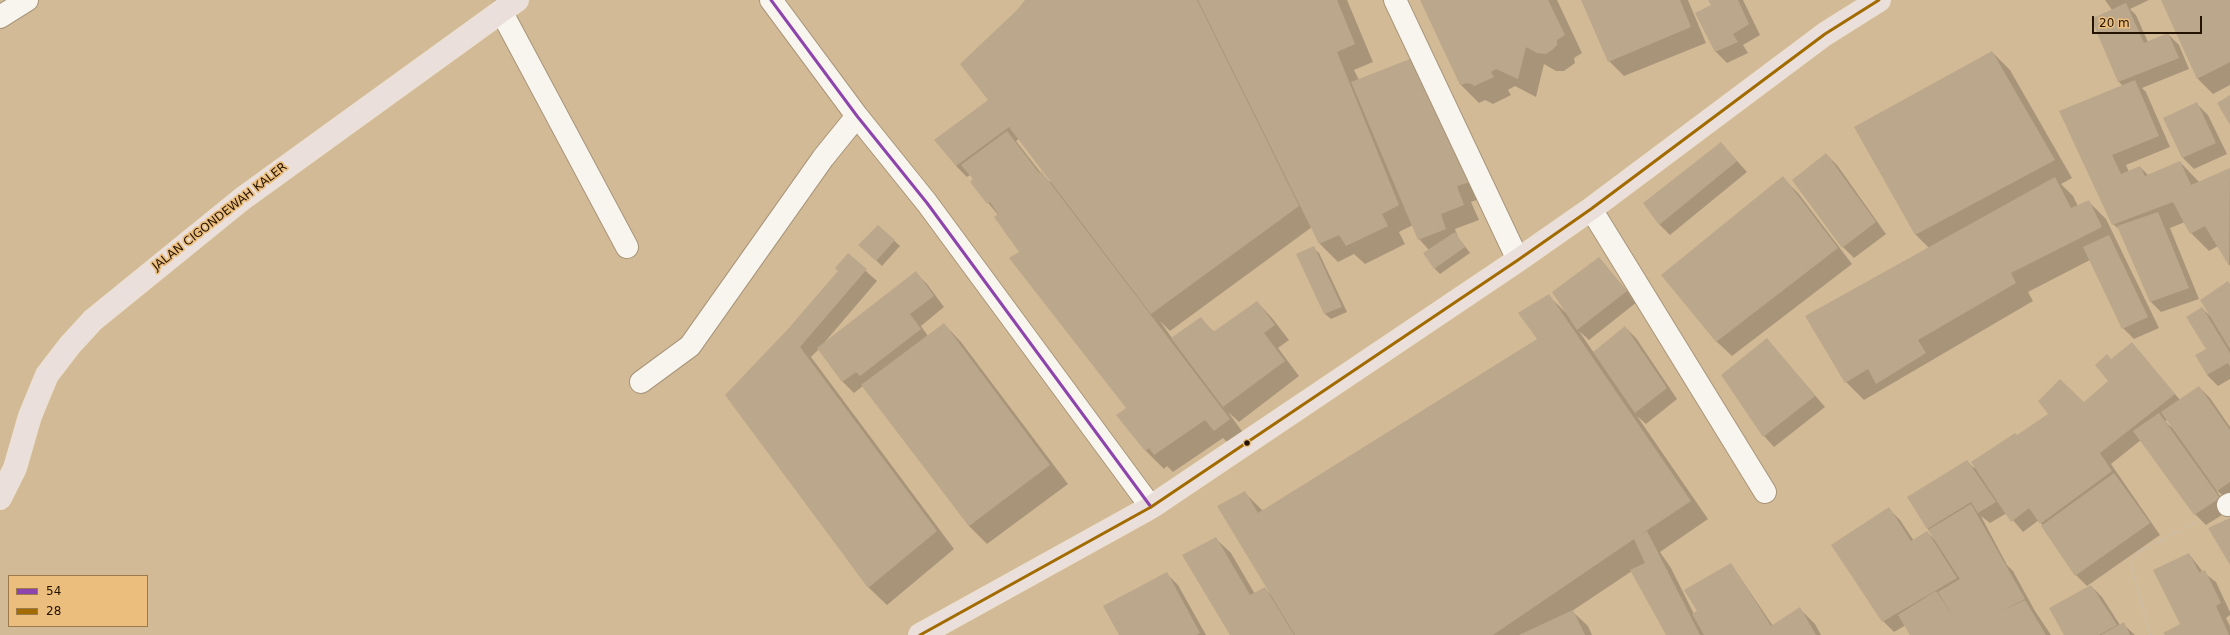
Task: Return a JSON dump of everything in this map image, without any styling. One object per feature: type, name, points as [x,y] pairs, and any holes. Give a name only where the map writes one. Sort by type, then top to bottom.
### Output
[{"type":"main road","points":[[920,635],[1151,507],[1592,209],[1825,34],[1879,0]]},
{"type":"main road","name":"JALAN CIGONDEWAH KALER","points":[[0,498],[15,468],[30,416],[47,375],[70,345],[94,320],[242,199],[509,6]]},
{"type":"street","points":[[0,17],[27,0]]},
{"type":"street","points":[[771,0],[857,116],[927,203],[1151,507]]},
{"type":"street","points":[[1395,0],[1518,260]]},
{"type":"street","points":[[509,6],[627,247]]},
{"type":"street","points":[[641,382],[690,346],[823,158],[857,116]]},
{"type":"street","points":[[1592,209],[1765,492]]},
{"type":"path","points":[[2150,635],[2131,565],[2134,557],[2140,551],[2229,505]]},
{"type":"building","points":[[1025,0],[1197,0],[1299,206],[1151,314],[1009,127],[956,166],[934,140],[988,100],[960,64],[1017,10]]},
{"type":"building","points":[[1198,0],[1337,0],[1355,44],[1337,52],[1399,205],[1382,214],[1388,226],[1346,246],[1339,235],[1319,244]]},
{"type":"building","points":[[1420,0],[1548,0],[1565,35],[1557,40],[1557,45],[1546,54],[1537,53],[1526,47],[1518,79],[1496,69],[1491,72],[1494,77],[1474,86],[1467,83],[1460,85]]},
{"type":"building","points":[[1581,0],[1680,0],[1691,27],[1608,62]]},
{"type":"building","points":[[1708,0],[1738,0],[1749,24],[1733,34],[1738,42],[1715,52],[1695,13],[1711,5]]},
{"type":"building","points":[[2161,0],[2230,0],[2230,62],[2197,79]]},
{"type":"building","points":[[2126,3],[2144,43],[2168,33],[2179,58],[2118,82],[2091,19]]},
{"type":"building","points":[[1992,51],[2055,160],[1915,235],[1854,127]]},
{"type":"building","points":[[1420,55],[1473,181],[1457,186],[1464,205],[1441,214],[1446,229],[1418,240],[1351,82]]},
{"type":"building","points":[[2135,80],[2159,136],[2112,155],[2121,174],[2140,166],[2145,176],[2180,161],[2191,185],[2230,168],[2229,266],[2205,226],[2190,234],[2173,202],[2112,225],[2059,111]]},
{"type":"building","points":[[2230,95],[2230,125],[2217,103]]},
{"type":"building","points":[[2197,102],[2216,143],[2182,158],[2163,118]]},
{"type":"building","points":[[1007,131],[1039,173],[1041,171],[1230,419],[1214,431],[1205,420],[1154,455],[1149,448],[1145,451],[1116,415],[1126,408],[1009,258],[1019,252],[994,217],[998,214],[990,202],[987,204],[970,182],[973,179],[961,165]]},
{"type":"building","points":[[1721,142],[1737,161],[1659,225],[1643,203]]},
{"type":"building","points":[[1826,153],[1876,222],[1842,248],[1792,180]]},
{"type":"building","points":[[1783,176],[1838,248],[1716,342],[1661,275]]},
{"type":"building","points":[[2055,177],[2071,208],[2089,200],[2102,227],[2011,273],[2016,283],[1918,340],[1926,353],[1876,384],[1868,369],[1845,383],[1805,316]]},
{"type":"building","points":[[2158,212],[2189,288],[2150,302],[2117,226]]},
{"type":"building","points":[[878,225],[895,240],[876,261],[858,245]]},
{"type":"building","points":[[1455,232],[1465,247],[1434,269],[1423,253]]},
{"type":"building","points":[[2109,235],[2148,317],[2122,329],[2083,247]]},
{"type":"building","points":[[1314,246],[1342,307],[1324,314],[1296,254]]},
{"type":"building","points":[[848,253],[867,269],[800,347],[937,531],[868,588],[725,395],[787,330],[838,271],[835,268]]},
{"type":"building","points":[[1599,257],[1627,291],[1577,330],[1552,292]]},
{"type":"building","points":[[916,271],[934,296],[910,314],[921,329],[860,376],[856,372],[842,382],[817,348]]},
{"type":"building","points":[[2228,281],[2230,284],[2230,349],[2200,300]]},
{"type":"building","points":[[1549,294],[1691,501],[1637,537],[1647,531],[1700,635],[1666,635],[1630,570],[1645,563],[1634,539],[1493,635],[1295,635],[1217,506],[1245,491],[1258,513],[1537,339],[1518,313]]},
{"type":"building","points":[[1257,301],[1275,325],[1264,333],[1285,361],[1223,407],[1171,338],[1201,317],[1213,332]]},
{"type":"building","points":[[2202,307],[2230,353],[2230,367],[2228,363],[2207,375],[2195,355],[2206,349],[2186,317]]},
{"type":"building","points":[[944,323],[1050,465],[969,526],[861,385]]},
{"type":"building","points":[[1625,326],[1667,388],[1635,413],[1593,352]]},
{"type":"building","points":[[1767,338],[1815,396],[1763,437],[1721,375]]},
{"type":"building","points":[[2132,342],[2175,394],[2100,453],[2112,471],[2040,524],[2029,508],[2011,522],[1971,462],[2015,433],[2017,435],[2048,414],[2038,401],[2060,379],[2084,402],[2108,381],[2095,365],[2107,354],[2111,359]]},
{"type":"building","points":[[2199,386],[2230,430],[2230,482],[2217,491],[2161,412]]},
{"type":"building","points":[[2159,413],[2220,498],[2194,515],[2133,431]]},
{"type":"building","points":[[1967,460],[1996,502],[1978,513],[1971,502],[1927,529],[1907,497]]},
{"type":"building","points":[[2114,473],[2150,523],[2075,576],[2041,526]]},
{"type":"building","points":[[1971,504],[2025,599],[2001,611],[2025,600],[2046,635],[1910,635],[1898,615],[1936,591],[1953,616],[1938,592],[1960,579],[1928,530]]},
{"type":"building","points":[[1889,507],[1911,541],[1927,531],[1957,578],[1882,622],[1831,545]]},
{"type":"building","points":[[2230,518],[2230,565],[2208,528]]},
{"type":"building","points":[[1216,537],[1250,595],[1265,587],[1294,635],[1230,635],[1182,555]]},
{"type":"building","points":[[2189,553],[2199,572],[2205,570],[2221,603],[2216,606],[2229,635],[2165,635],[2163,633],[2180,624],[2153,570]]},
{"type":"building","points":[[1731,563],[1771,626],[1800,607],[1816,635],[1704,635],[1692,614],[1697,611],[1684,590]]},
{"type":"building","points":[[1167,572],[1200,633],[1197,635],[1119,635],[1103,606]]},
{"type":"building","points":[[2091,585],[2117,625],[2099,635],[2064,635],[2049,608]]},
{"type":"building","points":[[1573,610],[1585,635],[1519,635]]},
{"type":"building","points":[[2124,622],[2130,635],[2101,635]]},
{"type":"transit line","name":"54","points":[[771,0],[857,116],[927,203],[1151,507]]},
{"type":"transit line","name":"28","points":[[920,635],[1151,507],[1518,260],[1591,209],[1825,34],[1879,0]]}]
